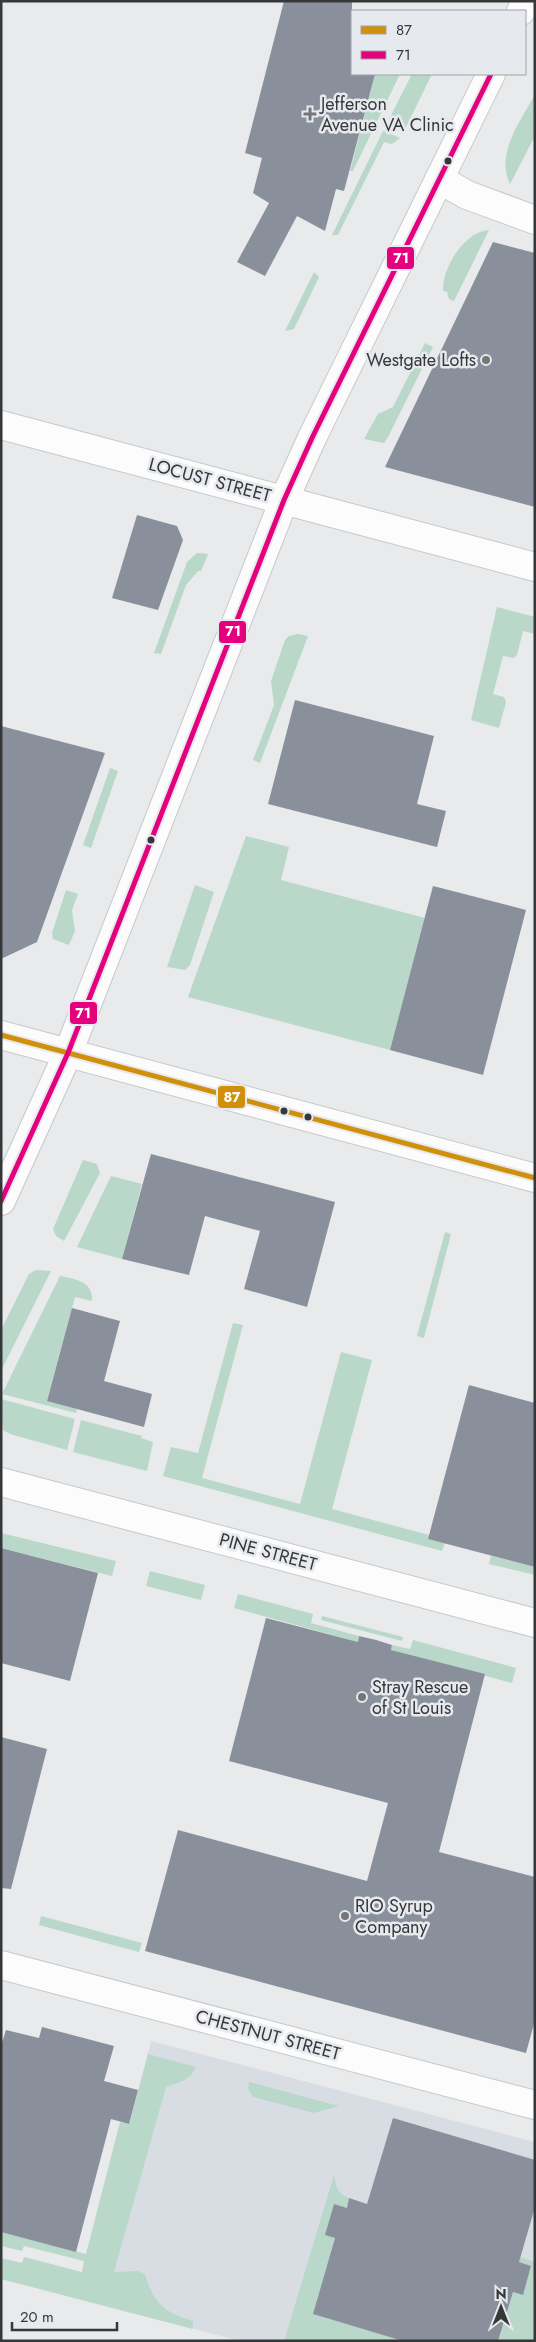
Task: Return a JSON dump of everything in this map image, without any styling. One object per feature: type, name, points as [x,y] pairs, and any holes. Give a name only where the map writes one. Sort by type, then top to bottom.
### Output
[{"type":"main road","points":[[1,1201],[68,1053],[284,500],[312,438],[491,75]]},
{"type":"main road","points":[[439,179],[467,195],[535,220]]},
{"type":"main road","name":"LOCUST STREET","points":[[1,425],[535,567]]},
{"type":"main road","points":[[1,1035],[535,1178]]},
{"type":"main road","name":"PINE STREET","points":[[1,1482],[535,1623]]},
{"type":"main road","name":"CHESTNUT STREET","points":[[1,1965],[535,2105]]},
{"type":"shaded area","points":[[151,2041],[535,2142],[535,2341],[240,2341],[86,2301]]},
{"type":"green space","points":[[375,75],[400,75],[353,171],[350,171]]},
{"type":"green space","points":[[411,75],[432,75],[406,127],[389,119]]},
{"type":"green space","points":[[535,94],[535,136],[510,184],[506,172],[508,149],[517,126]]},
{"type":"green space","points":[[383,131],[400,138],[392,144],[384,142],[338,235],[332,235]]},
{"type":"green space","points":[[489,230],[454,301],[449,299],[447,292],[443,291],[444,282],[446,272],[456,253],[471,237]]},
{"type":"green space","points":[[314,272],[319,277],[294,329],[285,331]]},
{"type":"green space","points":[[425,343],[433,347],[388,437],[384,443],[364,439],[378,414],[393,407]]},
{"type":"green space","points":[[197,553],[208,554],[201,571],[198,571],[186,585],[161,654],[154,653],[187,562]]},
{"type":"green space","points":[[497,607],[535,617],[535,634],[523,631],[517,655],[514,658],[503,656],[493,694],[504,697],[506,702],[499,728],[471,720]]},
{"type":"green space","points":[[298,634],[308,636],[260,763],[253,760],[274,705],[271,681],[285,640],[289,636]]},
{"type":"green space","points":[[110,768],[118,771],[91,848],[83,845]]},
{"type":"green space","points":[[246,836],[289,847],[281,880],[425,918],[390,1050],[188,997]]},
{"type":"green space","points":[[195,885],[214,892],[190,965],[185,970],[167,967]]},
{"type":"green space","points":[[66,890],[78,894],[72,910],[75,931],[69,945],[53,939],[52,933]]},
{"type":"green space","points":[[83,1160],[97,1164],[100,1173],[64,1241],[56,1236],[53,1229]]},
{"type":"green space","points":[[111,1176],[142,1184],[122,1259],[77,1247]]},
{"type":"green space","points":[[445,1232],[451,1234],[424,1338],[417,1336]]},
{"type":"green space","points":[[36,1270],[51,1271],[1,1371],[1,1330],[29,1274]]},
{"type":"green space","points":[[60,1276],[82,1282],[90,1289],[92,1294],[92,1301],[75,1297],[47,1400],[77,1409],[76,1413],[2,1394]]},
{"type":"green space","points":[[233,1323],[243,1325],[202,1478],[300,1504],[341,1352],[372,1360],[332,1509],[429,1535],[428,1539],[445,1543],[442,1551],[163,1476],[171,1447],[198,1453]]},
{"type":"green space","points":[[1,1399],[75,1419],[67,1450],[10,1434],[3,1430]]},
{"type":"green space","points":[[81,1420],[142,1436],[141,1438],[153,1442],[147,1471],[73,1452]]},
{"type":"green space","points":[[1,1533],[116,1561],[112,1576],[1,1548]]},
{"type":"green space","points":[[491,1556],[535,1567],[535,1575],[489,1564]]},
{"type":"green space","points":[[150,1571],[205,1585],[201,1600],[146,1586]]},
{"type":"green space","points":[[238,1594],[313,1614],[311,1623],[359,1636],[358,1642],[234,1608]]},
{"type":"green space","points":[[322,1616],[403,1637],[402,1641],[321,1620]]},
{"type":"green space","points":[[413,1640],[516,1668],[512,1683],[391,1650],[392,1645],[410,1649]]},
{"type":"green space","points":[[41,1916],[142,1943],[139,1952],[39,1925]]},
{"type":"green space","points":[[148,2054],[196,2067],[194,2072],[187,2078],[166,2087],[114,2272],[138,2271],[145,2274],[156,2300],[167,2310],[193,2321],[193,2329],[1,2279],[1,2258],[22,2263],[24,2257],[82,2272],[84,2261],[24,2246],[22,2251],[1,2246],[1,2232],[86,2254],[120,2122],[129,2124]]},
{"type":"green space","points":[[249,2082],[339,2106],[314,2113],[253,2097],[248,2089]]},
{"type":"green space","points":[[334,2175],[338,2190],[349,2198],[347,2208],[334,2204],[335,2238],[313,2314],[403,2341],[284,2341]]},
{"type":"green space","points":[[520,2257],[535,2262],[535,2338],[534,2341],[498,2341],[513,2292],[523,2294],[531,2266],[519,2262]]},
{"type":"building","name":"Jefferson Avenue VA Clinic","points":[[284,1],[352,1],[351,75],[375,75],[344,191],[336,189],[325,231],[297,216],[265,276],[237,262],[269,203],[253,193],[262,158],[245,153]]},
{"type":"building","name":"Westgate Lofts","points":[[493,242],[535,253],[535,507],[385,467]]},
{"type":"building","points":[[137,515],[177,526],[183,540],[158,610],[112,598]]},
{"type":"building","points":[[295,700],[434,736],[417,804],[446,811],[437,847],[268,804]]},
{"type":"building","points":[[1,726],[105,753],[37,942],[1,959]]},
{"type":"building","points":[[433,886],[526,910],[483,1075],[390,1050]]},
{"type":"building","points":[[151,1154],[335,1202],[307,1307],[244,1289],[260,1231],[205,1216],[189,1275],[122,1259]]},
{"type":"building","points":[[72,1308],[120,1321],[104,1381],[152,1394],[144,1427],[47,1401]]},
{"type":"building","points":[[469,1385],[535,1403],[535,1567],[428,1539]]},
{"type":"building","points":[[1,1548],[98,1573],[70,1681],[1,1663]]},
{"type":"building","name":"RIO Syrup Company","points":[[266,1618],[358,1642],[359,1636],[376,1640],[392,1645],[391,1650],[485,1674],[439,1852],[535,1877],[535,2020],[526,2053],[145,1951],[178,1830],[367,1881],[388,1803],[229,1761]]},
{"type":"building","points":[[1,1737],[47,1749],[11,1889],[1,1888]]},
{"type":"building","points":[[42,2027],[114,2046],[104,2081],[138,2090],[129,2124],[111,2119],[76,2252],[1,2232],[1,2046],[6,2030],[39,2038]]},
{"type":"building","points":[[393,2118],[535,2160],[535,2207],[519,2262],[531,2266],[523,2295],[513,2292],[498,2341],[403,2341],[313,2314],[335,2238],[325,2235],[334,2204],[347,2208],[349,2198],[367,2204]]},
{"type":"transit line","name":"71","points":[[1,1201],[68,1053],[284,500],[312,438],[491,75]]},
{"type":"transit line","name":"87","points":[[1,1035],[535,1178]]},
{"type":"place","name":"Jefferson Avenue VA Clinic","points":[[310,114]]},
{"type":"place","name":"Westgate Lofts","points":[[486,360]]},
{"type":"place","name":"Stray Rescue of St Louis","points":[[362,1697]]},
{"type":"place","name":"RIO Syrup Company","points":[[345,1916]]}]
